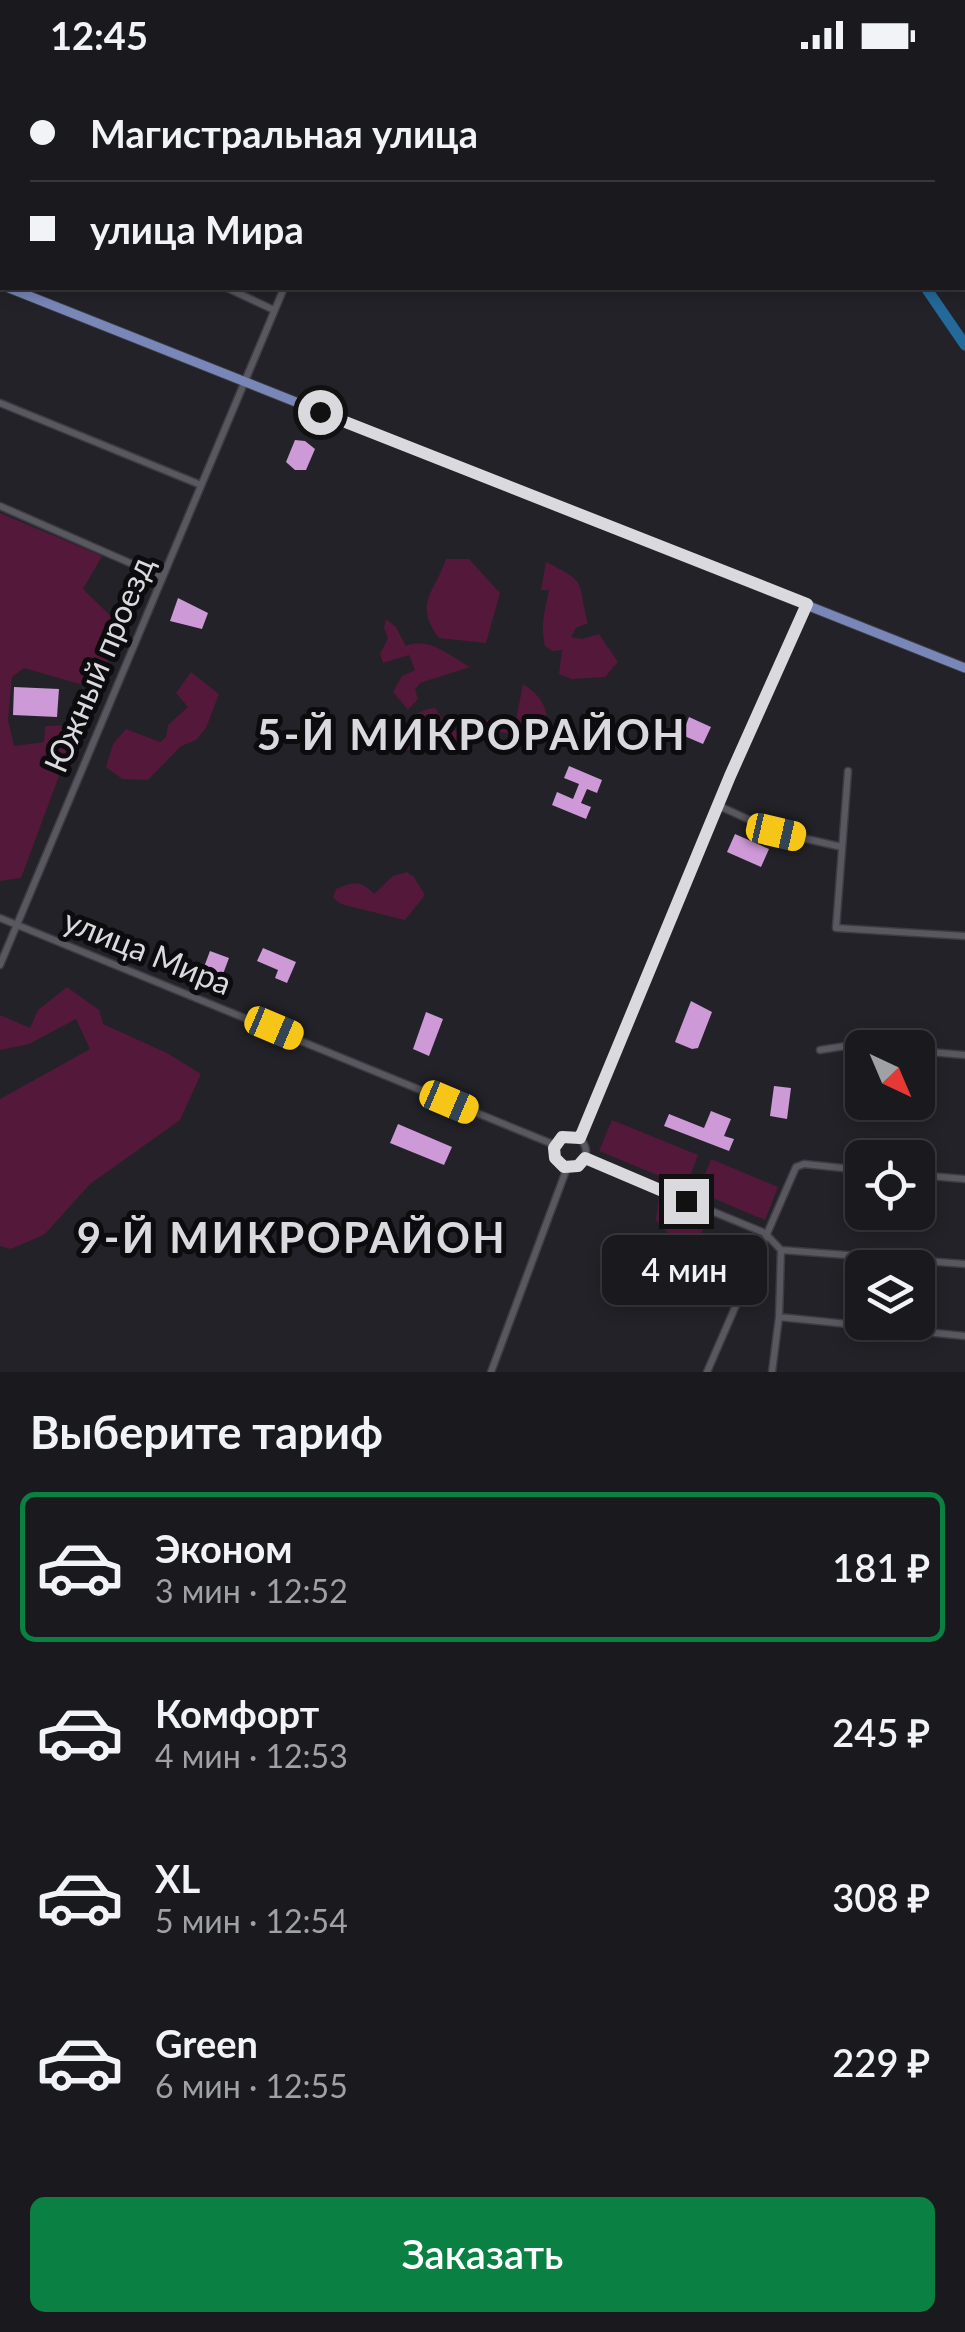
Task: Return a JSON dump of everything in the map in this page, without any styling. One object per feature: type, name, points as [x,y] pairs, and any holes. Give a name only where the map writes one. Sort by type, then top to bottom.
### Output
[{"type":"main road","points":[[16,290],[965,668]]},
{"type":"street","points":[[231,290],[274,310]]},
{"type":"street","name":"Южный проезд","points":[[0,965],[283,290]]},
{"type":"street","points":[[0,403],[201,485]]},
{"type":"street","points":[[0,506],[162,577]]},
{"type":"street","points":[[580,1138],[717,806],[807,604]]},
{"type":"street","points":[[848,770],[836,928],[965,936]]},
{"type":"street","points":[[717,806],[776,832],[842,847]]},
{"type":"street","name":"улица Мира","points":[[0,918],[555,1145]]},
{"type":"street","points":[[820,1050],[845,1046]]},
{"type":"street","points":[[935,1053],[965,1056]]},
{"type":"street","points":[[567,1168],[555,1158],[555,1145],[566,1136],[580,1138]]},
{"type":"street","points":[[567,1168],[578,1166],[585,1158],[586,1148],[580,1138]]},
{"type":"street","points":[[585,1158],[765,1234],[782,1250],[965,1264]]},
{"type":"street","points":[[707,1372],[796,1167],[845,1169]]},
{"type":"street","points":[[490,1372],[567,1168]]},
{"type":"street","points":[[935,1177],[965,1180]]},
{"type":"street","points":[[772,1372],[782,1250]]},
{"type":"street","points":[[779,1317],[965,1336]]},
{"type":"shaded area","points":[[0,513],[102,556],[83,589],[121,626],[97,689],[24,668],[12,677],[8,720],[14,746],[44,742],[45,726],[78,725],[21,878],[0,881]]},
{"type":"shaded area","points":[[446,559],[469,559],[500,593],[486,643],[439,638],[431,626],[428,598]]},
{"type":"shaded area","points":[[546,562],[579,585],[588,623],[576,628],[571,637],[582,639],[599,634],[618,662],[605,677],[572,679],[559,674],[562,650],[552,651],[545,646],[544,638],[549,590],[541,590]]},
{"type":"shaded area","points":[[386,619],[396,627],[406,646],[431,645],[470,667],[420,683],[415,690],[418,699],[408,710],[393,692],[402,676],[415,670],[409,655],[383,663],[380,654],[388,638]]},
{"type":"shaded area","points":[[191,672],[219,694],[206,728],[196,740],[181,746],[148,780],[122,779],[106,767],[113,744],[126,729],[160,742],[166,737],[168,725],[188,707],[176,693]]},
{"type":"shaded area","points":[[523,684],[542,701],[547,718],[548,726],[530,738],[475,727],[452,745],[406,750],[403,734],[408,721],[426,710],[435,708],[451,732],[485,720],[516,720]]},
{"type":"shaded area","points":[[407,872],[425,895],[405,920],[341,904],[333,898],[336,889],[352,883],[365,886],[374,894],[393,876]]},
{"type":"shaded area","points":[[67,987],[99,1010],[103,1024],[167,1053],[201,1074],[180,1120],[90,1184],[45,1234],[11,1249],[0,1246],[0,1099],[90,1049],[76,1019],[29,1044],[0,1050],[0,1015],[30,1028],[38,1010]]},
{"type":"shaded area","points":[[612,1120],[698,1155],[686,1187],[599,1151]]},
{"type":"shaded area","points":[[711,1159],[778,1187],[765,1220],[698,1192]]},
{"type":"shaded area","points":[[659,1196],[711,1217],[701,1233],[688,1239],[669,1235],[656,1220]]},
{"type":"building","points":[[295,440],[305,441],[315,449],[306,470],[295,470],[286,462]]},
{"type":"building","points":[[178,598],[208,613],[202,629],[170,621]]},
{"type":"building","points":[[14,687],[59,689],[57,717],[13,715]]},
{"type":"building","points":[[689,717],[711,727],[703,744],[682,735]]},
{"type":"building","points":[[569,766],[602,780],[597,793],[587,789],[581,803],[591,807],[586,819],[552,805],[557,792],[573,799],[579,784],[564,778]]},
{"type":"building","points":[[735,834],[769,849],[761,867],[727,852]]},
{"type":"building","points":[[263,948],[296,962],[287,983],[275,978],[278,970],[257,961]]},
{"type":"building","points":[[210,951],[229,958],[217,990],[198,983]]},
{"type":"building","points":[[691,1001],[712,1012],[698,1048],[692,1049],[675,1042]]},
{"type":"building","points":[[426,1012],[443,1019],[429,1056],[413,1049]]},
{"type":"building","points":[[774,1086],[791,1088],[787,1119],[770,1116]]},
{"type":"building","points":[[711,1111],[731,1119],[724,1136],[734,1139],[729,1151],[664,1126],[669,1114],[704,1128]]},
{"type":"building","points":[[398,1124],[452,1147],[444,1165],[390,1143]]},
{"type":"waterway","points":[[927,290],[965,345]]},
{"type":"district","name":"5-Й МИКРОРАЙОН","points":[[472,734]]},
{"type":"district","name":"9-Й МИКРОРАЙОН","points":[[292,1237]]},
{"type":"route","points":[[320,412],[807,604],[671,914],[596,1104],[580,1138],[562,1137],[554,1148],[555,1158],[564,1167],[578,1166],[585,1158],[686,1201]]}]
